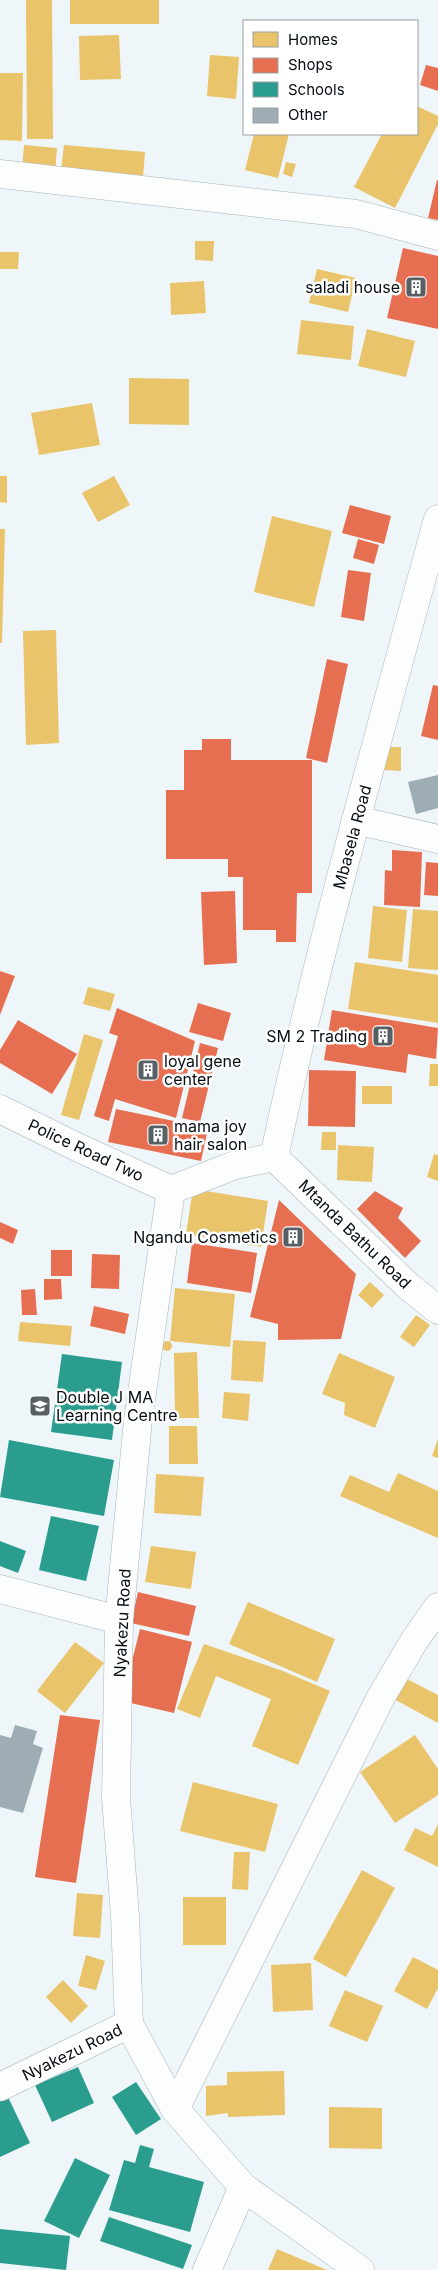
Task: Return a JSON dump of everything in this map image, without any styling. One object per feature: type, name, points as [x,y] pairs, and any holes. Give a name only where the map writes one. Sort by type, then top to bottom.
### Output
[{"type":"street","points":[[0,174],[356,214],[438,236]]},
{"type":"street","name":"Mbasela Road","points":[[274,1156],[290,1078],[356,820],[438,520]]},
{"type":"street","points":[[356,820],[438,839]]},
{"type":"street","name":"Police Road Two","points":[[0,1109],[171,1190]]},
{"type":"street","points":[[171,1190],[235,1165],[274,1156]]},
{"type":"street","name":"Mtanda Bathu Road","points":[[274,1156],[408,1286],[438,1310]]},
{"type":"street","name":"Nyakezu Road","points":[[0,2087],[129,2024],[125,1916],[116,1798],[120,1620],[138,1420],[171,1190]]},
{"type":"street","points":[[0,1589],[120,1620]]},
{"type":"street","points":[[175,2109],[381,1697],[414,1641],[438,1607]]},
{"type":"street","points":[[129,2024],[175,2109],[242,2187],[360,2270]]},
{"type":"street","points":[[207,2270],[242,2187]]},
{"type":"building: Homes","points":[[26,0],[52,0],[53,139],[27,139]]},
{"type":"building: Homes","points":[[70,0],[159,0],[159,24],[70,24]]},
{"type":"building: Homes","points":[[119,35],[121,79],[80,80],[79,36]]},
{"type":"building: Homes","points":[[210,55],[239,57],[236,99],[207,96]]},
{"type":"building: Homes","points":[[0,73],[23,73],[22,141],[0,140]]},
{"type":"building: Homes","points":[[418,106],[438,116],[438,124],[395,208],[354,187],[381,135],[418,135]]},
{"type":"building: Homes","points":[[254,135],[289,135],[278,178],[245,170]]},
{"type":"building: Homes","points":[[24,145],[57,148],[55,174],[22,171]]},
{"type":"building: Homes","points":[[64,145],[145,152],[143,177],[61,170]]},
{"type":"building: Homes","points":[[286,162],[296,164],[292,177],[283,174]]},
{"type":"building: Homes","points":[[195,241],[214,241],[213,261],[195,260]]},
{"type":"building: Homes","points":[[0,252],[19,252],[18,269],[0,269]]},
{"type":"building: Homes","points":[[317,269],[356,278],[348,312],[309,303]]},
{"type":"building: Homes","points":[[204,281],[206,313],[171,315],[170,283]]},
{"type":"building: Homes","points":[[301,320],[354,326],[351,360],[297,354]]},
{"type":"building: Homes","points":[[367,329],[415,341],[406,377],[358,366]]},
{"type":"building: Homes","points":[[129,378],[189,379],[189,425],[129,424]]},
{"type":"building: Homes","points":[[92,403],[100,445],[39,455],[31,413]]},
{"type":"building: Homes","points":[[0,476],[7,476],[7,503],[0,502]]},
{"type":"building: Homes","points":[[114,476],[130,505],[98,522],[82,493]]},
{"type":"building: Homes","points":[[272,516],[332,531],[314,607],[254,592]]},
{"type":"building: Homes","points":[[0,529],[5,529],[2,643],[0,643]]},
{"type":"building: Homes","points":[[56,630],[59,743],[26,745],[23,631]]},
{"type":"building: Homes","points":[[385,747],[401,747],[401,771],[384,770]]},
{"type":"building: Homes","points":[[373,906],[407,910],[402,962],[368,958]]},
{"type":"building: Homes","points":[[413,909],[438,911],[438,970],[408,968]]},
{"type":"building: Homes","points":[[355,962],[438,975],[438,1023],[348,1009]]},
{"type":"building: Homes","points":[[88,987],[115,994],[110,1011],[83,1004]]},
{"type":"building: Homes","points":[[84,1034],[103,1040],[79,1120],[61,1115]]},
{"type":"building: Homes","points":[[430,1064],[438,1064],[438,1086],[429,1086]]},
{"type":"building: Homes","points":[[362,1086],[392,1086],[392,1104],[362,1104]]},
{"type":"building: Homes","points":[[322,1132],[336,1132],[336,1150],[321,1150]]},
{"type":"building: Homes","points":[[338,1145],[374,1147],[372,1182],[337,1180]]},
{"type":"building: Homes","points":[[434,1154],[438,1155],[438,1181],[427,1177]]},
{"type":"building: Homes","points":[[193,1189],[268,1201],[261,1247],[186,1234]]},
{"type":"building: Homes","points":[[370,1282],[384,1295],[372,1308],[358,1295]]},
{"type":"building: Homes","points":[[175,1288],[235,1294],[230,1347],[170,1341]]},
{"type":"building: Homes","points":[[416,1315],[430,1325],[414,1347],[400,1337]]},
{"type":"building: Homes","points":[[20,1322],[72,1326],[70,1346],[18,1341]]},
{"type":"building: Homes","points":[[233,1340],[266,1342],[263,1382],[231,1380]]},
{"type":"building: Homes","points":[[165,1341],[169,1341],[172,1346],[171,1350],[165,1351],[162,1348],[162,1344]]},
{"type":"building: Homes","points":[[197,1352],[199,1418],[175,1418],[174,1353]]},
{"type":"building: Homes","points":[[339,1353],[395,1377],[375,1428],[344,1415],[345,1403],[322,1394]]},
{"type":"building: Homes","points":[[224,1392],[250,1394],[248,1421],[222,1418]]},
{"type":"building: Homes","points":[[169,1426],[197,1426],[198,1464],[169,1464]]},
{"type":"building: Homes","points":[[438,1439],[438,1458],[432,1456]]},
{"type":"building: Homes","points":[[398,1473],[438,1491],[438,1538],[340,1496],[350,1475],[389,1492]]},
{"type":"building: Homes","points":[[156,1474],[204,1477],[201,1516],[154,1513]]},
{"type":"building: Homes","points":[[151,1546],[196,1552],[191,1589],[145,1582]]},
{"type":"building: Homes","points":[[248,1602],[335,1639],[317,1682],[229,1644]]},
{"type":"building: Homes","points":[[75,1642],[104,1663],[65,1713],[37,1691]]},
{"type":"building: Homes","points":[[204,1644],[283,1671],[330,1691],[298,1765],[252,1746],[271,1699],[216,1676],[200,1718],[177,1709]]},
{"type":"building: Homes","points":[[403,1677],[438,1695],[438,1723],[392,1698]]},
{"type":"building: Homes","points":[[415,1735],[438,1769],[438,1795],[395,1823],[360,1772]]},
{"type":"building: Homes","points":[[193,1782],[278,1804],[265,1852],[180,1831]]},
{"type":"building: Homes","points":[[438,1824],[438,1867],[404,1850],[415,1828],[432,1836]]},
{"type":"building: Homes","points":[[234,1852],[250,1852],[248,1890],[232,1889]]},
{"type":"building: Homes","points":[[362,1870],[395,1888],[346,1977],[313,1959]]},
{"type":"building: Homes","points":[[77,1893],[103,1895],[100,1938],[73,1936]]},
{"type":"building: Homes","points":[[183,1897],[226,1897],[226,1945],[183,1945]]},
{"type":"building: Homes","points":[[86,1955],[105,1961],[96,1990],[78,1986]]},
{"type":"building: Homes","points":[[413,1957],[438,1970],[438,1988],[427,2009],[394,1991]]},
{"type":"building: Homes","points":[[311,1963],[313,2010],[273,2012],[271,1965]]},
{"type":"building: Homes","points":[[63,1980],[88,2006],[71,2023],[46,1997]]},
{"type":"building: Homes","points":[[345,1990],[383,2006],[367,2042],[329,2026]]},
{"type":"building: Homes","points":[[284,2071],[285,2115],[228,2117],[228,2113],[206,2116],[206,2086],[227,2085],[227,2072]]},
{"type":"building: Homes","points":[[329,2107],[382,2108],[382,2149],[329,2148]]},
{"type":"building: Homes","points":[[277,2249],[327,2270],[268,2270]]},
{"type":"building: Shops","points":[[426,65],[438,68],[438,91],[420,85]]},
{"type":"building: Shops","points":[[438,180],[438,220],[428,218]]},
{"type":"building: Shops","name":"saladi house","points":[[403,248],[438,256],[438,329],[387,318]]},
{"type":"building: Shops","points":[[350,505],[391,516],[384,544],[342,533]]},
{"type":"building: Shops","points":[[358,539],[379,545],[374,564],[353,558]]},
{"type":"building: Shops","points":[[348,570],[371,573],[364,621],[341,617]]},
{"type":"building: Shops","points":[[327,659],[348,664],[327,763],[306,758]]},
{"type":"building: Shops","points":[[433,685],[438,686],[438,740],[421,736]]},
{"type":"building: Shops","points":[[202,739],[231,739],[231,760],[312,760],[312,893],[297,893],[296,942],[276,942],[276,930],[243,930],[243,877],[228,877],[228,859],[166,859],[166,790],[184,790],[184,750],[202,750]]},
{"type":"building: Shops","points":[[392,850],[422,852],[420,907],[384,905],[385,870],[392,871]]},
{"type":"building: Shops","points":[[426,862],[438,863],[438,896],[424,895]]},
{"type":"building: Shops","points":[[235,891],[237,963],[204,965],[201,892]]},
{"type":"building: Shops","points":[[0,971],[15,976],[0,1015]]},
{"type":"building: Shops","points":[[198,1003],[231,1013],[223,1041],[189,1032]]},
{"type":"building: Shops","name":"loyal gene center","points":[[117,1008],[195,1041],[176,1118],[115,1099],[109,1121],[94,1116],[118,1036],[109,1033]]},
{"type":"building: Shops","name":"SM 2 Trading","points":[[332,1010],[438,1028],[436,1059],[408,1054],[406,1073],[324,1060]]},
{"type":"building: Shops","points":[[18,1020],[77,1054],[52,1094],[0,1063],[0,1050]]},
{"type":"building: Shops","name":"loyal gene center","points":[[200,1043],[218,1048],[200,1122],[182,1118]]},
{"type":"building: Shops","points":[[309,1070],[356,1071],[355,1127],[308,1126]]},
{"type":"building: Shops","name":"mama joy hair salon","points":[[116,1109],[208,1128],[201,1161],[108,1142]]},
{"type":"building: Shops","points":[[375,1191],[403,1208],[398,1218],[421,1241],[405,1258],[357,1209]]},
{"type":"building: Shops","name":"Ngandu Cosmetics","points":[[279,1200],[356,1274],[341,1339],[278,1340],[278,1324],[250,1317]]},
{"type":"building: Shops","points":[[0,1222],[18,1230],[13,1244],[0,1238]]},
{"type":"building: Shops","points":[[192,1243],[257,1253],[251,1293],[187,1283]]},
{"type":"building: Shops","points":[[51,1250],[72,1250],[72,1276],[51,1276]]},
{"type":"building: Shops","points":[[92,1254],[120,1255],[119,1289],[91,1288]]},
{"type":"building: Shops","points":[[44,1279],[61,1279],[62,1299],[44,1300]]},
{"type":"building: Shops","points":[[35,1289],[37,1315],[22,1315],[21,1290]]},
{"type":"building: Shops","points":[[94,1306],[129,1314],[125,1334],[90,1326]]},
{"type":"building: Shops","points":[[138,1592],[196,1606],[189,1636],[131,1623]]},
{"type":"building: Shops","points":[[140,1629],[192,1642],[174,1713],[122,1701]]},
{"type":"building: Shops","points":[[60,1715],[100,1720],[76,1883],[35,1877]]},
{"type":"building: Schools","name":"Double J MA Learning Centre","points":[[62,1354],[122,1362],[112,1440],[51,1432]]},
{"type":"building: Schools","name":"Double J MA Learning Centre","points":[[9,1440],[114,1460],[104,1516],[0,1497]]},
{"type":"building: Schools","points":[[51,1516],[99,1526],[86,1581],[39,1570]]},
{"type":"building: Schools","points":[[0,1541],[26,1551],[18,1573],[0,1566]]},
{"type":"building: Schools","points":[[78,2067],[94,2103],[52,2122],[35,2085]]},
{"type":"building: Schools","points":[[136,2082],[161,2119],[136,2135],[112,2097]]},
{"type":"building: Schools","points":[[8,2097],[30,2143],[0,2157],[0,2101]]},
{"type":"building: Schools","points":[[140,2145],[154,2149],[149,2167],[204,2182],[190,2232],[109,2210],[124,2160],[135,2163]]},
{"type":"building: Schools","points":[[75,2158],[110,2175],[79,2238],[44,2221]]},
{"type":"building: Schools","points":[[109,2217],[192,2245],[183,2269],[100,2241]]},
{"type":"building: Schools","points":[[0,2229],[70,2236],[66,2270],[0,2263]]},
{"type":"building: Other","points":[[438,775],[438,808],[416,814],[408,782]]},
{"type":"building: Other","points":[[15,1725],[37,1731],[33,1744],[43,1748],[23,1813],[0,1807],[0,1735],[11,1738]]},
{"type":"place","name":"saladi house","points":[[416,287]]},
{"type":"place","name":"SM 2 Trading","points":[[383,1036]]},
{"type":"place","name":"loyal gene center","points":[[148,1070]]},
{"type":"place","name":"mama joy hair salon","points":[[158,1135]]},
{"type":"place","name":"Ngandu Cosmetics","points":[[293,1237]]},
{"type":"place","name":"Double J MA Learning Centre","points":[[40,1406]]}]
